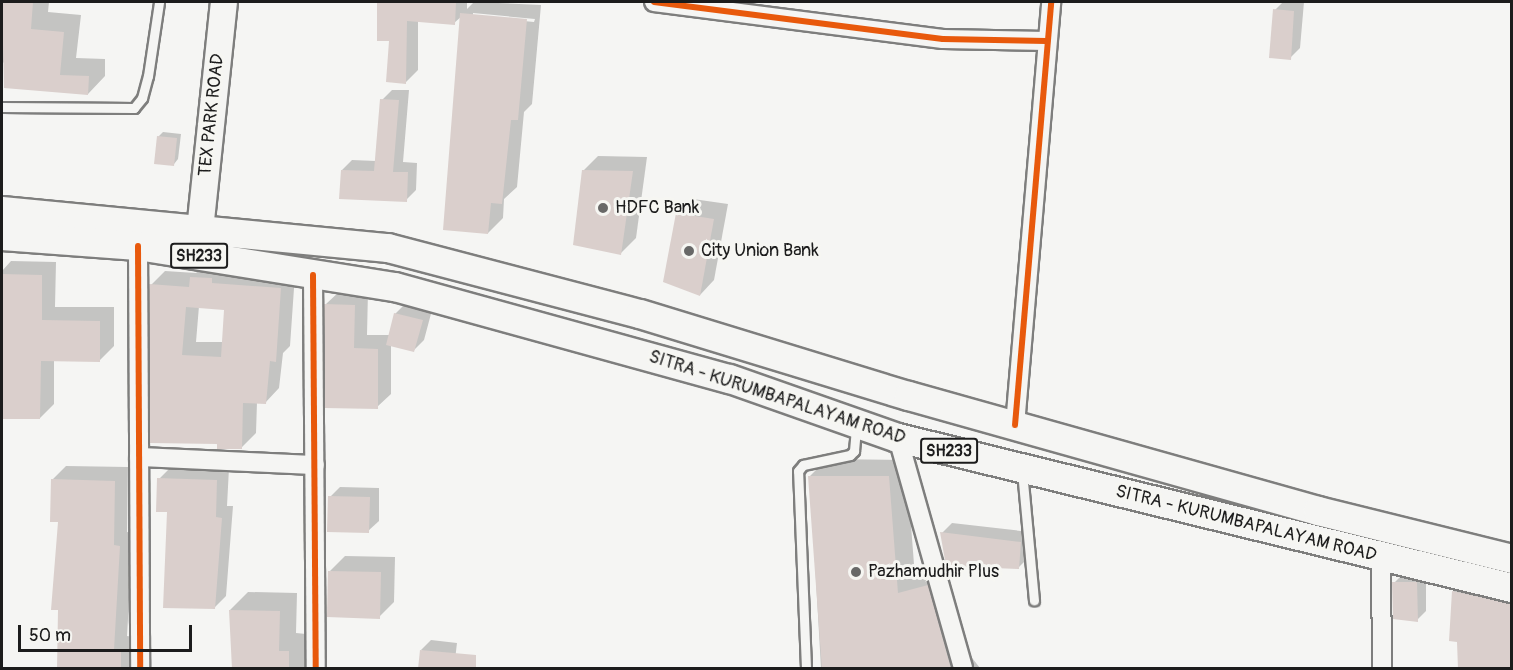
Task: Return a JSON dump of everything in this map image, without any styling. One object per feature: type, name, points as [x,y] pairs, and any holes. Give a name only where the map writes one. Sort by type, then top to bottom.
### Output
[{"type":"main road","name":"SH233","points":[[2,211],[200,228]]},
{"type":"main road","points":[[200,228],[388,248],[640,314],[1015,425],[1318,511],[1512,559]]},
{"type":"main road","name":"SITRA - KURUMBAPALAYAM ROAD","points":[[2,236],[138,246],[395,286],[730,379],[898,438],[1381,558],[1512,588]]},
{"type":"street","name":"TEX PARK ROAD","points":[[198,256],[224,2]]},
{"type":"street","points":[[654,2],[786,10],[943,39],[1047,41]]},
{"type":"street","points":[[1015,425],[1051,2]]},
{"type":"street","points":[[138,246],[140,669]]},
{"type":"street","points":[[313,275],[316,669]]},
{"type":"street","points":[[898,438],[963,669]]},
{"type":"street","points":[[139,457],[315,465]]},
{"type":"street","points":[[1381,558],[1382,669]]},
{"type":"lane","points":[[2,107],[134,108],[142,98],[148,76],[159,2]]},
{"type":"lane","points":[[806,669],[798,471],[803,465],[850,455],[854,451],[856,423]]},
{"type":"lane","points":[[1021,468],[1034,600]]},
{"type":"building","points":[[2,2],[33,2],[31,29],[64,32],[60,75],[89,76],[88,95],[4,88]]},
{"type":"building","points":[[377,2],[456,2],[455,25],[407,21],[406,84],[386,82],[389,41],[377,41]]},
{"type":"building","points":[[1273,9],[1294,11],[1291,60],[1269,58]]},
{"type":"building","points":[[460,13],[527,19],[518,120],[511,120],[502,204],[491,203],[488,234],[443,230]]},
{"type":"building","points":[[380,99],[399,100],[393,172],[408,172],[407,202],[339,199],[341,170],[374,171]]},
{"type":"building","points":[[157,136],[177,138],[174,166],[154,164]]},
{"type":"building","name":"HDFC Bank","points":[[582,170],[633,171],[621,255],[573,245]]},
{"type":"building","name":"City Union Bank","points":[[676,213],[714,219],[700,296],[663,282]]},
{"type":"building","points":[[2,274],[42,275],[42,320],[100,321],[100,362],[41,361],[40,419],[2,419]]},
{"type":"building","points":[[190,277],[212,278],[212,283],[281,288],[276,362],[270,361],[266,404],[243,403],[242,449],[217,449],[217,444],[150,443],[149,284],[189,287]],"holes":[[[186,307],[224,310],[221,357],[182,355]]]},
{"type":"building","points":[[324,304],[355,305],[354,348],[378,349],[378,409],[325,408]]},
{"type":"building","points":[[394,313],[423,320],[414,352],[386,345]]},
{"type":"building","name":"Pazhamudhir Plus","points":[[808,476],[889,476],[898,593],[928,585],[951,669],[822,669]]},
{"type":"building","points":[[157,478],[217,480],[216,517],[222,518],[215,609],[163,608],[167,512],[156,512]]},
{"type":"building","points":[[51,479],[115,481],[114,545],[120,546],[114,650],[121,650],[121,669],[57,669],[58,610],[51,610],[58,522],[50,522]]},
{"type":"building","points":[[328,496],[370,497],[369,533],[327,532]]},
{"type":"building","points":[[940,532],[1021,542],[1019,569],[946,566]]},
{"type":"building","points":[[328,571],[381,572],[380,619],[327,617]]},
{"type":"building","points":[[1392,582],[1417,582],[1418,622],[1393,619]]},
{"type":"building","points":[[1452,591],[1512,604],[1512,669],[1458,669],[1457,642],[1449,641]]},
{"type":"building","points":[[229,610],[280,611],[279,651],[289,651],[289,669],[232,669]]},
{"type":"building","points":[[420,650],[476,655],[476,669],[418,669]]},
{"type":"cycle path","points":[[654,2],[943,39],[1046,41]]},
{"type":"cycle path","points":[[1015,425],[1051,2]]},
{"type":"cycle path","points":[[138,246],[140,668]]},
{"type":"cycle path","points":[[313,275],[316,668]]},
{"type":"place","name":"HDFC Bank","points":[[603,208]]},
{"type":"place","name":"City Union Bank","points":[[689,251]]},
{"type":"place","name":"Pazhamudhir Plus","points":[[856,572]]}]
